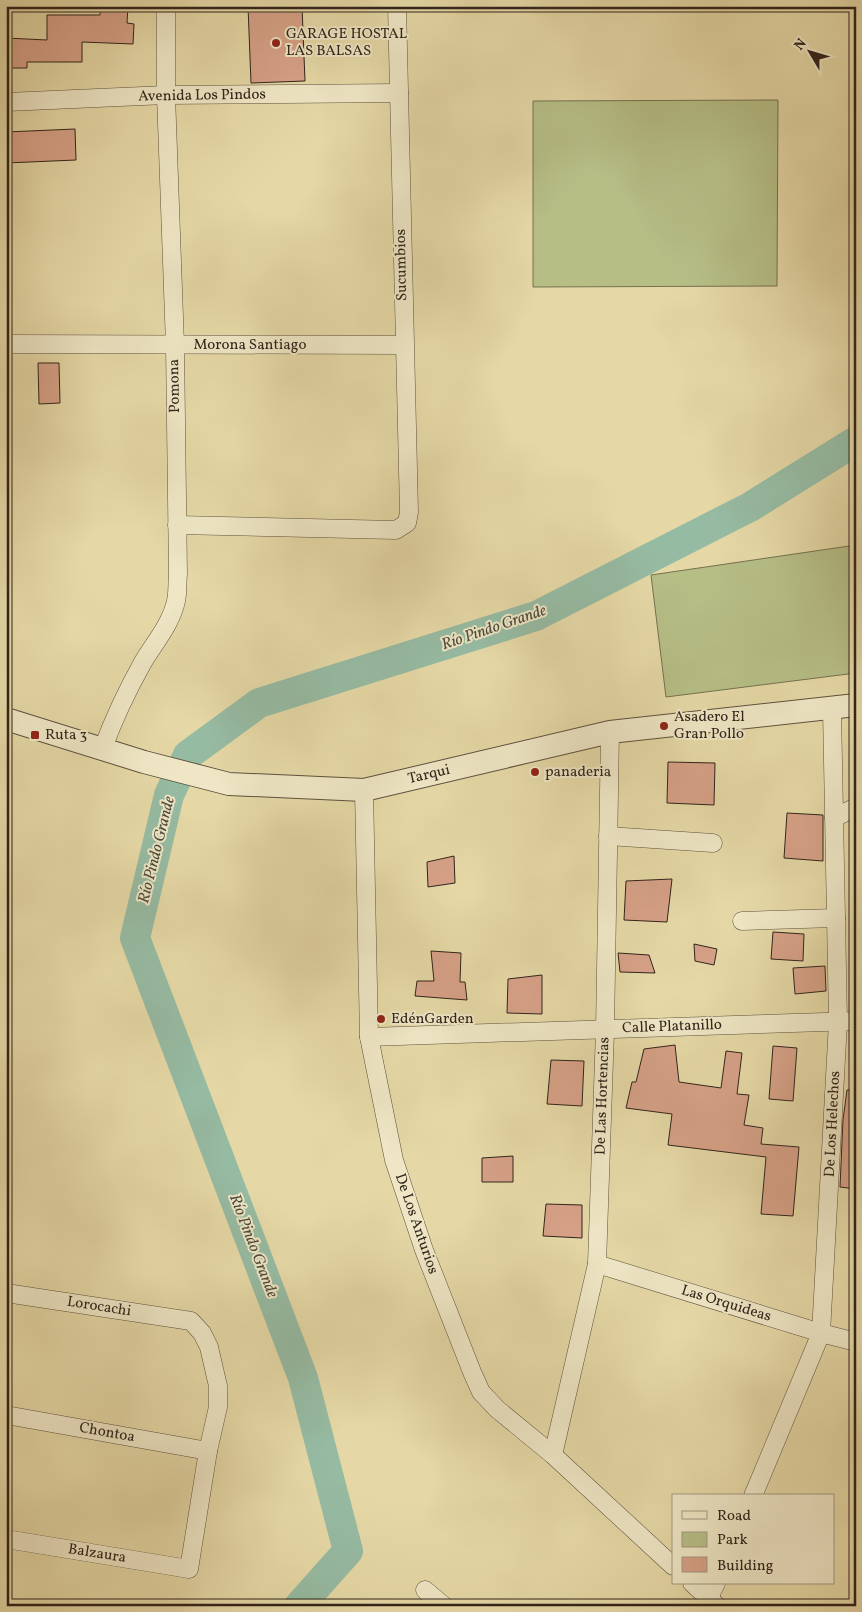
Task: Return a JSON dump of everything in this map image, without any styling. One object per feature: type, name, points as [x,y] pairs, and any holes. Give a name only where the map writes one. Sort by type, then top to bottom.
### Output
[{"type":"street","name":"Pomona","points":[[103,748],[111,727],[144,661],[167,626],[176,601],[178,574],[175,345],[166,95],[166,6]]},
{"type":"street","name":"Sucumbios","points":[[177,525],[396,530],[407,523],[409,512],[397,6]]},
{"type":"street","name":"Avenida Los Pindos","points":[[6,102],[166,95],[399,93]]},
{"type":"street","name":"Morona Santiago","points":[[6,344],[404,345]]},
{"type":"street","name":"Tarqui","points":[[6,719],[144,762],[229,784],[364,790],[610,732],[856,705]]},
{"type":"street","name":"De Los Helechos","points":[[754,1494],[822,1333],[838,1022],[832,709]]},
{"type":"street","name":"De Las Hortencias","points":[[553,1455],[597,1264],[605,1030],[610,732]]},
{"type":"street","name":"De Los Anturios","points":[[364,790],[369,1037],[394,1160],[424,1250],[472,1372],[481,1392],[497,1409],[553,1455],[672,1565]]},
{"type":"street","points":[[834,818],[856,807]]},
{"type":"street","points":[[608,836],[713,843]]},
{"type":"street","points":[[742,921],[836,918]]},
{"type":"street","name":"Calle Platanillo","points":[[369,1037],[856,1021]]},
{"type":"street","name":"Las Orquideas","points":[[597,1264],[856,1342]]},
{"type":"street","name":"Lorocachi","points":[[6,1292],[191,1321],[210,1346],[218,1386],[218,1407],[208,1451]]},
{"type":"street","name":"Chontoa","points":[[6,1415],[208,1451]]},
{"type":"street","name":"Balzaura","points":[[6,1539],[188,1569],[208,1451]]},
{"type":"street","points":[[693,1584],[712,1598]]},
{"type":"street","points":[[425,1590],[444,1606]]},
{"type":"green space","points":[[778,100],[777,286],[533,287],[533,101]]},
{"type":"green space","points":[[856,545],[856,673],[666,697],[651,575]]},
{"type":"building","points":[[101,6],[128,6],[127,23],[134,24],[133,44],[82,42],[82,62],[27,62],[27,68],[6,68],[6,38],[47,40],[47,15],[100,15]]},
{"type":"building","name":"GARAGE HOSTAL LAS BALSAS","points":[[248,6],[302,6],[305,81],[251,83]]},
{"type":"building","points":[[75,129],[76,160],[6,163],[6,132]]},
{"type":"building","points":[[38,363],[59,363],[60,403],[39,404]]},
{"type":"building","points":[[668,762],[715,763],[714,805],[667,803]]},
{"type":"building","points":[[787,813],[823,815],[823,861],[784,858]]},
{"type":"building","points":[[454,856],[455,883],[428,887],[427,862]]},
{"type":"building","points":[[672,879],[667,922],[624,920],[626,881]]},
{"type":"building","points":[[773,932],[804,934],[803,961],[771,959]]},
{"type":"building","points":[[694,944],[717,949],[714,965],[695,961]]},
{"type":"building","points":[[431,951],[461,953],[460,982],[465,982],[467,1000],[415,996],[417,981],[434,981]]},
{"type":"building","points":[[618,953],[649,955],[655,973],[620,972]]},
{"type":"building","points":[[825,966],[826,991],[795,994],[793,968]]},
{"type":"building","points":[[542,975],[542,1014],[507,1013],[508,979]]},
{"type":"building","points":[[675,1045],[679,1082],[721,1088],[726,1051],[742,1053],[737,1094],[749,1095],[744,1125],[763,1128],[761,1144],[799,1147],[793,1216],[761,1214],[766,1157],[668,1145],[672,1114],[626,1108],[632,1082],[636,1082],[644,1049]]},
{"type":"building","points":[[773,1046],[797,1048],[793,1101],[769,1099]]},
{"type":"building","points":[[551,1060],[584,1061],[582,1106],[547,1104]]},
{"type":"building","points":[[847,1090],[856,1090],[856,1189],[840,1187],[843,1120]]},
{"type":"building","points":[[513,1156],[513,1182],[482,1182],[482,1158]]},
{"type":"building","points":[[546,1204],[582,1205],[582,1238],[543,1236]]},
{"type":"waterway","name":"Río Pindo Grande","points":[[299,1606],[348,1551],[303,1378],[135,938],[169,795],[188,755],[259,703],[536,616],[750,507],[856,441]]},
{"type":"place","name":"GARAGE HOSTAL LAS BALSAS","points":[[276,43]]},
{"type":"place","name":"Asadero El Gran Pollo","points":[[664,726]]},
{"type":"place","name":"Ruta 3","points":[[35,735]]},
{"type":"place","name":"panaderia","points":[[535,772]]},
{"type":"place","name":"EdénGarden","points":[[381,1019]]}]
